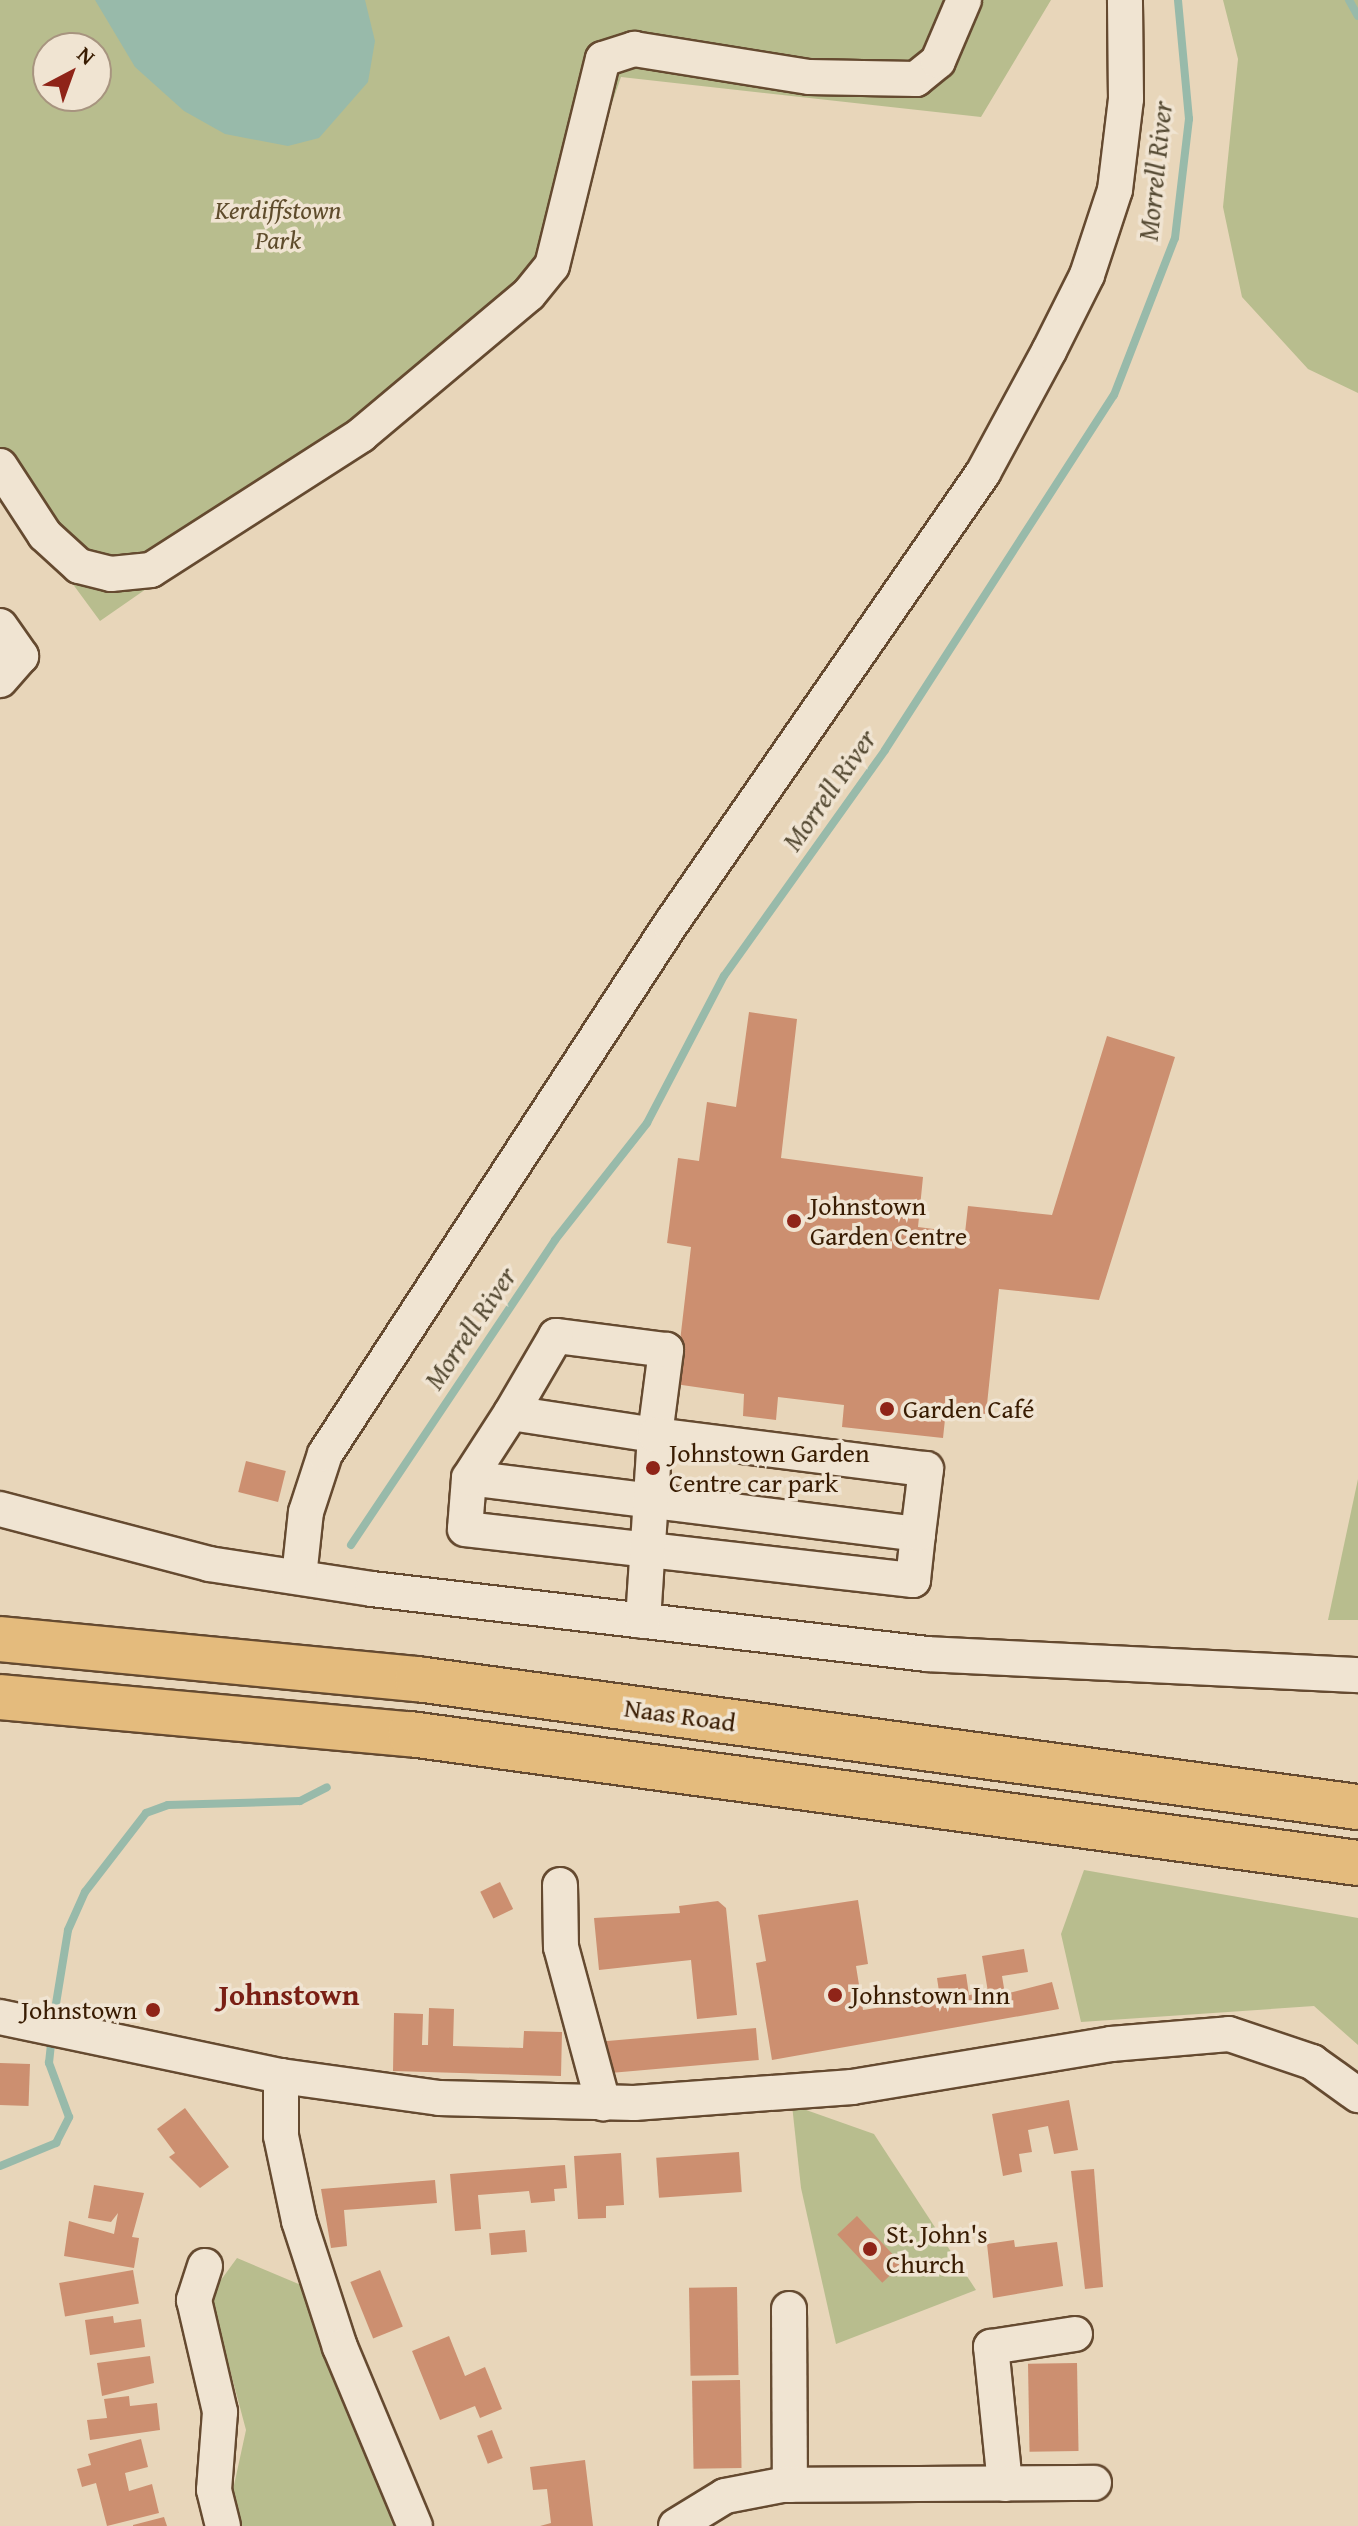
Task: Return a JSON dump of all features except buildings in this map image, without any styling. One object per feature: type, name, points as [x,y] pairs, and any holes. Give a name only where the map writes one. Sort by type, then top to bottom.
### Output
[{"type":"highway","name":"Naas Road","points":[[0,1639],[417,1679],[1358,1807]]},
{"type":"highway","points":[[0,1697],[410,1734],[1358,1863]]},
{"type":"street","points":[[0,466],[45,535],[79,566],[111,574],[151,570],[361,435],[529,294],[552,266],[603,59],[634,49],[809,77],[916,79],[938,61],[964,0]]},
{"type":"street","points":[[299,1577],[306,1512],[325,1454],[670,925],[983,473],[1049,351],[1087,275],[1115,190],[1126,99],[1125,0]]},
{"type":"street","points":[[0,626],[21,656],[0,680]]},
{"type":"street","points":[[511,1413],[655,1435],[926,1469],[913,1580],[647,1552],[465,1529],[469,1478],[556,1336],[666,1350],[655,1435],[650,1499],[647,1552],[643,1621]]},
{"type":"street","points":[[469,1478],[918,1534]]},
{"type":"street","points":[[0,1509],[209,1564],[643,1621],[927,1654],[1358,1675]]},
{"type":"street","points":[[560,1885],[561,1947],[603,2103]]},
{"type":"street","points":[[0,2017],[281,2076],[439,2098],[603,2103],[904,2083],[1065,2051],[1200,2034],[1276,2045],[1358,2095]]},
{"type":"street","points":[[281,2076],[281,2136],[299,2221],[340,2347],[415,2526]]},
{"type":"street","points":[[205,2266],[194,2300],[220,2412],[214,2490],[223,2526]]},
{"type":"street","points":[[789,2309],[790,2485]]},
{"type":"street","points":[[1005,2484],[991,2347],[1075,2334]]},
{"type":"street","points":[[676,2526],[725,2496],[790,2485],[1094,2483]]},
{"type":"green space","name":"Kerdiffstown Park","points":[[0,0],[1051,0],[981,117],[621,77],[546,293],[459,372],[100,621],[0,485]]},
{"type":"green space","points":[[1223,0],[1358,0],[1358,393],[1308,369],[1242,297],[1223,207],[1238,59]]},
{"type":"green space","points":[[1358,1479],[1358,1620],[1328,1620]]},
{"type":"green space","points":[[1084,1870],[1358,1918],[1358,2045],[1314,2006],[1081,2022],[1061,1934]]},
{"type":"green space","points":[[792,2105],[874,2134],[976,2290],[836,2344],[801,2188]]},
{"type":"green space","points":[[237,2258],[301,2285],[403,2526],[238,2526],[231,2499],[246,2430],[210,2295]]},
{"type":"shaded area","points":[[95,0],[365,0],[375,41],[368,82],[319,138],[288,146],[225,134],[184,111],[135,67]]},
{"type":"waterway","name":"Morrell River","points":[[351,1545],[555,1240],[647,1123],[724,976],[885,750],[1114,395],[1175,238],[1189,119],[1178,0]]},
{"type":"waterway","points":[[1349,0],[1358,16]]},
{"type":"waterway","points":[[53,2022],[68,1930],[85,1892],[146,1813],[168,1805],[300,1801],[327,1787]]},
{"type":"waterway","points":[[0,2166],[56,2143],[69,2117],[49,2063],[52,2036]]},
{"type":"place","name":"Johnstown Garden Centre","points":[[794,1221]]},
{"type":"place","name":"Garden Café","points":[[887,1409]]},
{"type":"place","name":"Johnstown Garden Centre car park","points":[[653,1468]]},
{"type":"place","name":"Johnstown Inn","points":[[835,1995]]},
{"type":"place","name":"Johnstown","points":[[153,2010]]},
{"type":"place","name":"St. John's Church","points":[[870,2249]]},
{"type":"district","name":"Johnstown","points":[[289,1994]]}]
